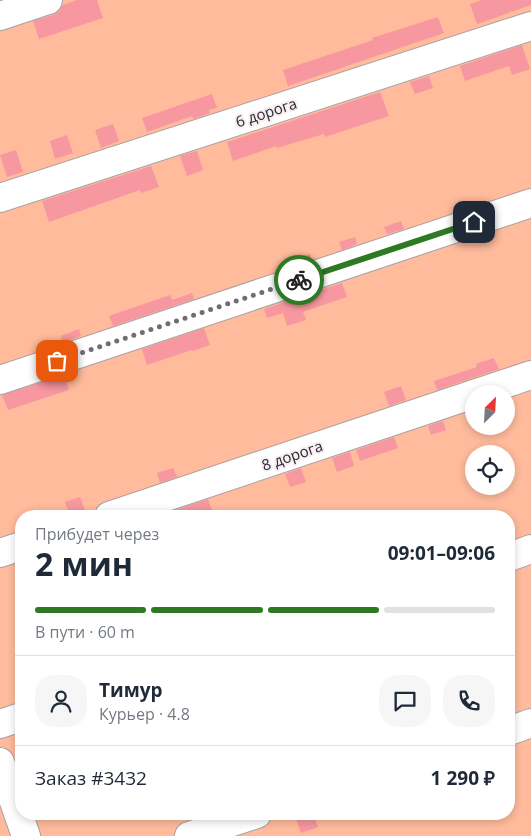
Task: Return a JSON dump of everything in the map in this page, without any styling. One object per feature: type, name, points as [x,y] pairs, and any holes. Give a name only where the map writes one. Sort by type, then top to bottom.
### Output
[{"type":"street","points":[[0,16],[48,0]]},
{"type":"street","name":"6 дорога","points":[[0,198],[531,26]]},
{"type":"street","points":[[0,380],[531,203]]},
{"type":"street","name":"8 дорога","points":[[501,385],[531,375]]},
{"type":"street","name":"8 дорога","points":[[127,510],[465,397]]},
{"type":"street","points":[[0,553],[15,548]]},
{"type":"street","points":[[515,555],[531,549]]},
{"type":"street","points":[[0,724],[15,719]]},
{"type":"street","points":[[515,729],[531,723]]},
{"type":"street","points":[[0,762],[15,805]]},
{"type":"street","points":[[20,820],[26,836]]},
{"type":"street","points":[[189,836],[238,820]]},
{"type":"shaded area","points":[[0,0],[531,0],[531,836],[0,836]]},
{"type":"building","points":[[77,0],[97,0],[103,18],[39,39],[33,21],[53,15],[63,5]]},
{"type":"building","points":[[481,0],[531,0],[531,5],[477,24],[470,4]]},
{"type":"building","points":[[438,17],[444,33],[288,86],[283,70]]},
{"type":"building","points":[[522,45],[530,69],[512,75],[509,66],[465,81],[460,66]]},
{"type":"building","points":[[429,76],[433,88],[415,94],[410,82]]},
{"type":"building","points":[[380,92],[389,116],[325,137],[324,134],[277,148],[276,146],[233,161],[227,142]]},
{"type":"building","points":[[212,94],[217,108],[209,110],[210,113],[193,119],[192,116],[147,132],[142,118]]},
{"type":"building","points":[[113,124],[119,141],[101,148],[95,130]]},
{"type":"building","points":[[67,135],[73,153],[55,159],[50,141]]},
{"type":"building","points":[[16,150],[23,172],[7,177],[0,155]]},
{"type":"building","points":[[197,151],[203,170],[187,176],[180,156]]},
{"type":"building","points":[[151,166],[159,187],[141,193],[140,190],[49,222],[42,201]]},
{"type":"building","points":[[401,221],[404,229],[387,234],[384,227]]},
{"type":"building","points":[[355,237],[357,244],[342,250],[339,242]]},
{"type":"building","points":[[310,254],[312,260],[294,265],[292,260]]},
{"type":"building","points":[[342,283],[347,297],[303,312],[306,320],[287,326],[283,313],[267,318],[264,309]]},
{"type":"building","points":[[192,293],[194,299],[113,326],[109,316],[170,295],[172,300]]},
{"type":"building","points":[[204,328],[210,345],[147,365],[142,349]]},
{"type":"building","points":[[79,329],[81,336],[63,343],[61,336]]},
{"type":"building","points":[[494,358],[499,369],[437,390],[434,381],[477,367],[476,364]]},
{"type":"building","points":[[64,375],[69,390],[8,410],[2,395]]},
{"type":"building","points":[[401,386],[406,400],[389,406],[384,392]]},
{"type":"building","points":[[443,421],[446,430],[431,435],[428,426]]},
{"type":"building","points":[[394,437],[398,448],[360,461],[356,450]]},
{"type":"building","points":[[350,452],[354,466],[337,472],[332,458]]},
{"type":"building","points":[[173,468],[177,477],[160,483],[157,473]]},
{"type":"building","points":[[301,468],[306,482],[290,487],[285,474]]},
{"type":"building","points":[[80,497],[85,510],[68,510],[65,502]]},
{"type":"building","points":[[208,499],[212,510],[176,510]]},
{"type":"building","points":[[296,820],[315,820],[318,827],[301,833]]},
{"type":"way so far","points":[[57,361],[299,280]]},
{"type":"route","points":[[299,280],[474,222]]}]
